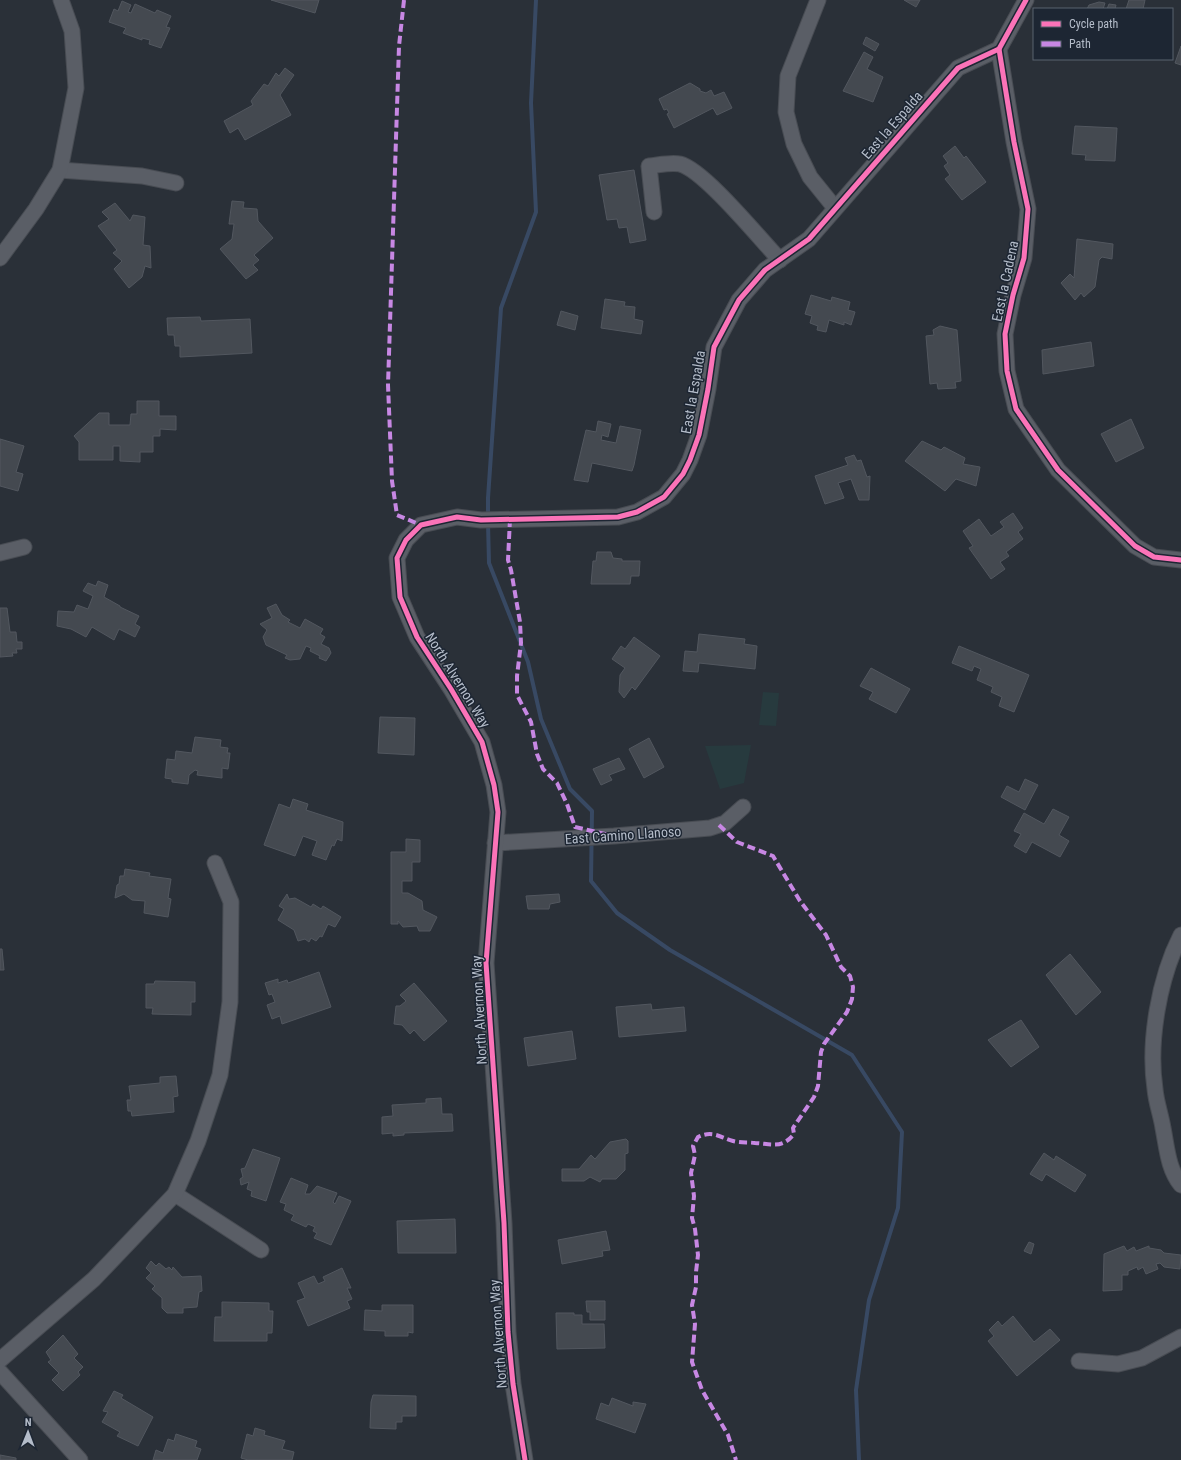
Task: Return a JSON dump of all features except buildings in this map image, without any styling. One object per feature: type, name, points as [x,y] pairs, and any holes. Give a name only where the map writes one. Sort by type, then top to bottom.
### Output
[{"type":"street","points":[[0,258],[36,209],[60,170],[76,88],[72,31],[61,0]]},
{"type":"street","points":[[818,0],[788,76],[786,100],[787,119],[794,144],[810,177],[835,208]]},
{"type":"street","points":[[999,48],[1026,0]]},
{"type":"street","name":"East la Espalda","points":[[397,558],[406,540],[421,525],[457,517],[481,520],[618,517],[637,512],[664,497],[683,474],[690,460],[699,435],[714,347],[739,300],[765,270],[809,239],[958,68],[999,48]]},
{"type":"street","name":"East la Cadena","points":[[999,48],[1014,142],[1028,209],[1024,258],[1005,334],[1007,371],[1016,410],[1058,470],[1135,546],[1154,557],[1181,560]]},
{"type":"street","points":[[654,212],[649,166],[679,164],[693,170],[713,189],[780,260]]},
{"type":"street","points":[[60,170],[142,176],[176,183]]},
{"type":"street","points":[[0,553],[24,547]]},
{"type":"street","name":"North Alvernon Way","points":[[397,558],[400,597],[417,637],[451,689],[482,742],[494,785],[498,812],[486,962],[504,1223],[508,1332],[513,1384],[525,1460]]},
{"type":"street","name":"East Camino Llanoso","points":[[495,843],[614,836],[710,828],[725,823],[743,807]]},
{"type":"street","points":[[0,1360],[94,1280],[175,1194],[198,1141],[220,1075],[230,1002],[231,902],[214,862]]},
{"type":"street","points":[[1181,935],[1172,952],[1163,980],[1154,1037],[1154,1089],[1169,1158],[1175,1178],[1181,1185]]},
{"type":"street","points":[[175,1194],[261,1250]]},
{"type":"street","points":[[1079,1361],[1118,1364],[1142,1358],[1181,1337]]},
{"type":"street","points":[[0,1372],[80,1460]]},
{"type":"green space","points":[[763,692],[779,693],[776,726],[759,725]]},
{"type":"green space","points":[[751,745],[744,783],[720,789],[705,746]]},
{"type":"waterway","points":[[488,517],[501,308],[536,212],[531,103],[536,0]]},
{"type":"waterway","points":[[488,523],[489,563],[528,662],[541,719],[570,789],[592,811],[591,881],[617,913],[670,950],[852,1055],[902,1132],[898,1208],[869,1300],[856,1390],[859,1460]]},
{"type":"marked path","points":[[404,0],[399,46],[388,385],[392,481],[397,515],[421,525]]},
{"type":"marked path","points":[[510,519],[508,560],[520,622],[521,643],[517,676],[517,695],[531,722],[537,754],[543,769],[557,783],[567,804],[575,827],[614,836]]},
{"type":"marked path","points":[[719,825],[737,842],[773,856],[800,901],[826,935],[841,967],[850,976],[853,987],[852,999],[847,1012],[824,1044],[821,1052],[818,1086],[814,1097],[793,1128],[794,1134],[790,1139],[781,1144],[772,1145],[736,1142],[716,1135],[708,1134],[698,1137],[693,1146],[695,1155],[691,1173],[694,1196],[692,1218],[695,1229],[698,1255],[696,1287],[692,1305],[695,1324],[692,1362],[702,1390],[728,1435],[736,1460]]},
{"type":"cycle path","points":[[525,1460],[513,1384],[508,1332],[504,1223],[486,963],[498,812],[494,785],[482,742],[451,689],[417,637],[400,597],[397,558],[406,540],[421,525],[457,517],[481,520],[618,517],[637,512],[664,497],[683,474],[690,460],[699,435],[714,347],[739,300],[765,270],[809,239],[958,68],[999,49],[1026,0]]},
{"type":"cycle path","points":[[999,49],[1014,142],[1028,209],[1024,258],[1013,295],[1005,334],[1007,371],[1016,409],[1058,470],[1135,546],[1154,557],[1181,560]]}]
